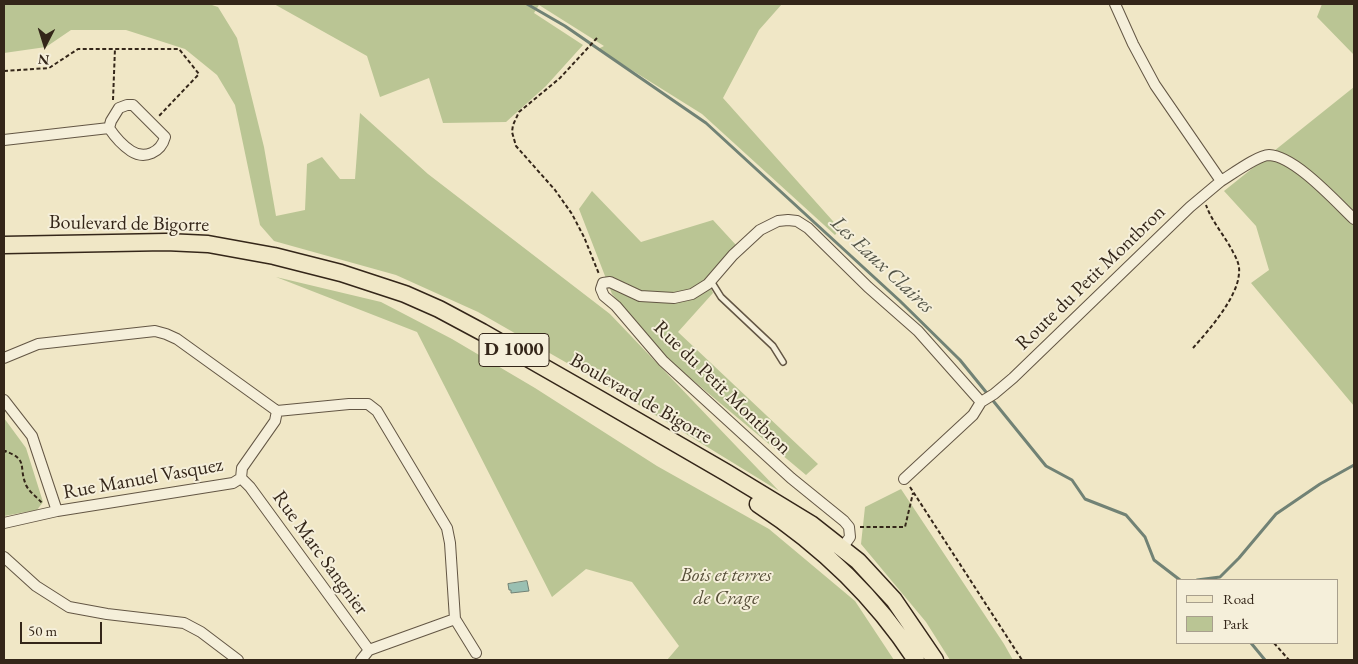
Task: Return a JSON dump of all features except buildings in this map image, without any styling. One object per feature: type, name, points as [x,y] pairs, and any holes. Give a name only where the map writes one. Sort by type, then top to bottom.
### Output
[{"type":"main road","name":"Boulevard de Bigorre","points":[[4,244],[166,242],[208,244],[293,261],[340,273],[405,294],[439,309],[601,400],[810,524],[858,561],[894,600],[935,660]]},
{"type":"main road","name":"Boulevard de Bigorre","points":[[4,253],[171,250],[217,254],[265,263],[334,280],[397,299],[443,321],[589,403],[715,477],[770,512],[806,538],[859,586],[900,636],[916,660]]},
{"type":"street","points":[[1115,4],[1155,85],[1222,181]]},
{"type":"street","points":[[133,105],[165,137],[160,149],[154,153],[136,154],[119,141],[109,128],[119,108],[133,105]]},
{"type":"street","points":[[4,140],[109,128]]},
{"type":"street","name":"Route du Petit Montbron","points":[[904,479],[973,415],[983,401],[994,394],[1203,196],[1251,162],[1267,155],[1284,159],[1313,180],[1354,219]]},
{"type":"street","points":[[603,283],[610,282],[640,296],[668,298],[692,294],[711,281],[733,255],[760,230],[778,221],[797,221],[808,228],[868,287],[918,331],[983,401]]},
{"type":"street","name":"Rue du Petit Montbron","points":[[603,283],[601,289],[604,296],[616,306],[663,361],[791,478],[849,526]]},
{"type":"street","points":[[4,358],[38,344],[155,331],[177,338],[277,411],[368,404],[377,411],[447,528],[450,543],[455,619],[476,653]]},
{"type":"street","points":[[4,400],[32,436],[56,508]]},
{"type":"street","name":"Rue Manuel Vasquez","points":[[4,523],[56,508],[233,483],[241,478],[242,468],[276,420],[277,411]]},
{"type":"street","name":"Rue Marc Sangnier","points":[[241,478],[250,487],[369,650]]},
{"type":"street","points":[[842,548],[850,537],[849,526]]},
{"type":"street","points":[[4,557],[36,586],[68,606],[107,614],[184,623],[200,632],[238,660]]},
{"type":"street","points":[[361,660],[369,650],[455,619]]},
{"type":"lane","points":[[711,281],[721,297],[773,346],[784,362]]},
{"type":"path","points":[[597,38],[560,78],[519,112],[512,132],[516,146],[555,190],[572,214],[603,283]]},
{"type":"path","points":[[115,48],[113,100],[119,108]]},
{"type":"path","points":[[4,71],[49,68],[78,49],[179,49],[199,74],[153,123]]},
{"type":"path","points":[[1193,348],[1216,321],[1234,291],[1240,275],[1239,264],[1209,213],[1203,196]]},
{"type":"path","points":[[4,451],[17,455],[22,464],[26,486],[32,493],[45,506],[56,508]]},
{"type":"path","points":[[904,479],[1022,660]]},
{"type":"path","points":[[849,526],[904,527],[914,493]]},
{"type":"path","points":[[1275,644],[1289,660]]},
{"type":"green space","points":[[4,4],[209,4],[218,7],[237,38],[264,147],[276,216],[305,210],[307,164],[322,157],[340,179],[355,179],[360,113],[428,174],[610,314],[779,491],[621,394],[478,312],[396,275],[274,241],[260,225],[235,105],[217,75],[185,49],[126,30],[71,30],[46,47],[4,53]]},
{"type":"green space","points":[[274,4],[782,4],[759,30],[723,98],[840,229],[835,235],[702,114],[598,49],[604,46],[539,5],[534,13],[583,45],[546,86],[506,122],[443,123],[429,78],[380,97],[367,56]]},
{"type":"green space","points":[[1322,4],[1354,4],[1354,55],[1317,17]]},
{"type":"green space","points":[[1354,87],[1354,406],[1251,283],[1269,270],[1256,226],[1224,191]]},
{"type":"green space","points":[[592,191],[641,242],[713,220],[736,245],[707,279],[713,293],[678,332],[818,464],[806,475],[671,362],[612,294],[579,209]]},
{"type":"green space","name":"Bois et terres de Crage","points":[[276,277],[381,302],[452,339],[535,388],[657,466],[769,529],[855,601],[894,660],[667,660],[679,646],[632,582],[586,569],[552,597],[417,332]]},
{"type":"green space","points":[[4,418],[26,448],[43,502],[37,510],[4,516]]},
{"type":"green space","points":[[901,489],[1013,660],[950,660],[926,622],[861,544],[865,507]]},
{"type":"shaded area","points":[[527,581],[529,591],[511,593],[511,590],[509,590],[508,584]]},
{"type":"waterway","name":"Les Eaux Claires","points":[[527,4],[565,26],[706,123],[900,301],[960,360],[1046,466],[1072,480],[1085,499],[1126,515],[1145,537],[1154,560],[1179,579]]},
{"type":"waterway","points":[[1205,579],[1220,577],[1239,558],[1276,514],[1320,484],[1354,465]]},
{"type":"waterway","name":"Les Eaux Claires","points":[[1252,644],[1265,660]]}]
